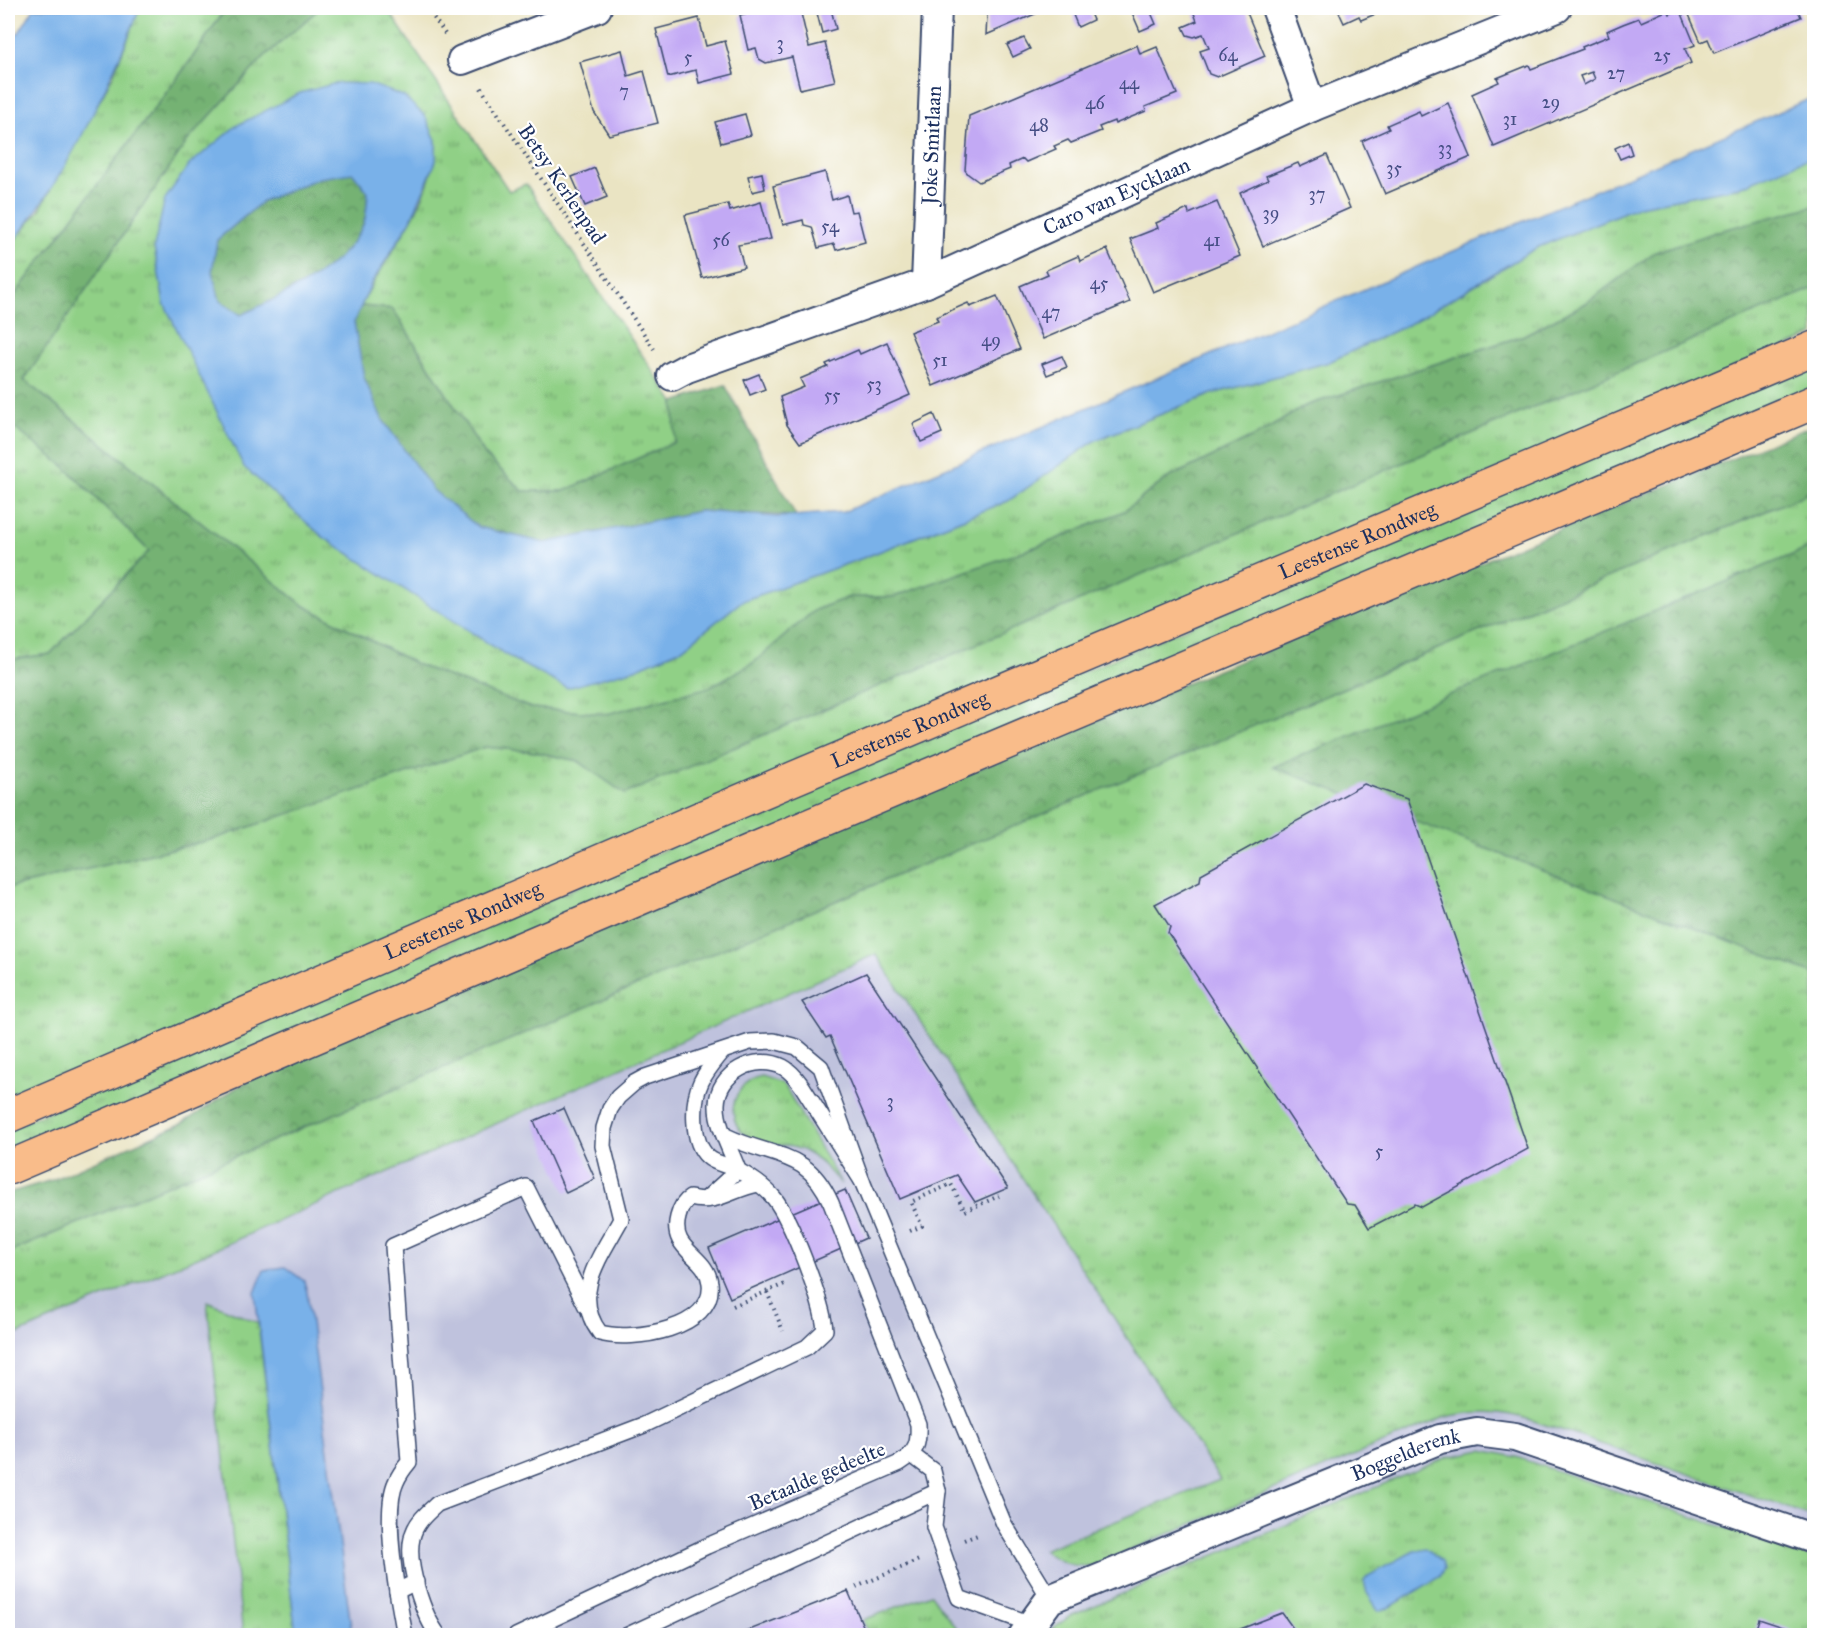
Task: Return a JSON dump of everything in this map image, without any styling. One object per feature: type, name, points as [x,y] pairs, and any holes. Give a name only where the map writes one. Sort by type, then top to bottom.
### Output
[{"type":"main road","name":"Leestense Rondweg","points":[[8,1116],[778,785],[1815,348]]},
{"type":"main road","points":[[8,1168],[819,822],[1815,402]]},
{"type":"street","points":[[462,60],[597,8]]},
{"type":"street","name":"Joke Smitlaan","points":[[926,283],[937,8]]},
{"type":"street","points":[[1276,8],[1312,107]]},
{"type":"street","name":"Caro van Eycklaan","points":[[672,376],[687,368],[926,283],[1312,107],[1557,8]]},
{"type":"street","name":"Boggelderenk","points":[[1050,1599],[1440,1439],[1477,1432],[1515,1437],[1815,1539]]},
{"type":"street","points":[[1027,1630],[1050,1599]]},
{"type":"lane","points":[[586,1306],[588,1280],[621,1219],[603,1146],[604,1128],[610,1109],[634,1083],[645,1077],[750,1042],[774,1041],[797,1047],[821,1067],[862,1181],[1004,1524],[1050,1599]]},
{"type":"lane","points":[[439,1635],[430,1624],[412,1565],[412,1539],[419,1521],[437,1504],[644,1425],[807,1347],[825,1330],[824,1314],[779,1206],[758,1184],[738,1170],[708,1158],[700,1144],[696,1126],[696,1095],[700,1082],[722,1052]]},
{"type":"lane","points":[[738,1170],[719,1120],[717,1105],[720,1090],[732,1073],[755,1063],[770,1063],[783,1067],[793,1074],[862,1181]]},
{"type":"lane","name":"Betaalde gedeelte","points":[[516,1635],[707,1546],[900,1463],[912,1455],[919,1442],[918,1424],[831,1203],[818,1178],[806,1166],[726,1136]]},
{"type":"lane","points":[[705,1200],[738,1170]]},
{"type":"lane","points":[[405,1635],[392,1552],[392,1498],[395,1483],[409,1462],[393,1246],[526,1187],[586,1306],[590,1321],[600,1333],[614,1337],[650,1335],[698,1314],[706,1305],[710,1283],[708,1273],[677,1238],[676,1225],[682,1206],[687,1199],[705,1200],[730,1195],[758,1184]]},
{"type":"lane","points":[[912,1455],[933,1471],[938,1491],[934,1527],[959,1598],[1027,1630]]},
{"type":"lane","points":[[626,1635],[938,1491]]},
{"type":"lane","points":[[397,1591],[416,1582]]},
{"type":"path","name":"Betsy Kerlenpad","points":[[427,8],[672,376]]},
{"type":"path","points":[[767,1292],[792,1354]]},
{"type":"shaded area","points":[[913,905],[1489,1354],[1814,1471],[1814,1635],[8,1635],[8,1306]]},
{"type":"green space","points":[[140,8],[226,8],[190,61],[8,304],[8,248],[39,211],[113,76]]},
{"type":"green space","points":[[226,8],[320,8],[264,57],[188,140],[24,380],[303,605],[418,665],[531,708],[607,714],[710,687],[753,663],[815,610],[849,597],[893,597],[1052,541],[1124,511],[1168,478],[1261,433],[1305,406],[1522,336],[1586,303],[1655,252],[1722,230],[1814,206],[1814,288],[625,794],[578,761],[536,752],[485,747],[214,839],[8,888],[8,660],[50,654],[149,551],[65,467],[8,423],[8,304],[190,61]]},
{"type":"green space","points":[[320,8],[387,8],[509,191],[526,184],[674,402],[675,442],[564,491],[523,491],[485,455],[393,309],[361,306],[419,205],[434,162],[436,140],[154,247],[164,303],[203,378],[567,687],[635,669],[682,649],[742,601],[863,558],[1008,501],[1096,440],[1212,394],[1329,362],[1413,322],[1536,248],[1639,206],[1739,187],[1814,156],[1814,206],[1655,252],[1586,303],[1522,336],[1305,406],[1261,433],[1168,478],[1124,511],[1052,541],[893,597],[849,597],[815,610],[753,663],[710,687],[607,714],[531,708],[418,665],[303,605],[24,380],[188,140],[264,57]]},
{"type":"green space","points":[[352,172],[368,192],[366,213],[363,225],[341,256],[310,280],[241,315],[220,301],[212,272],[217,240],[263,201],[319,178]]},
{"type":"green space","points":[[1814,288],[1814,335],[8,1104],[8,888],[214,839],[485,747],[536,752],[578,761],[625,794]]},
{"type":"green space","points":[[361,306],[393,309],[485,455],[523,491],[564,491],[675,442],[674,402],[725,385],[796,516],[700,511],[545,543],[478,527],[432,490],[382,419],[364,378],[355,339],[354,322]]},
{"type":"green space","points":[[1814,361],[1814,391],[8,1159],[8,1129]]},
{"type":"green space","points":[[8,423],[65,467],[149,551],[50,654],[8,660]]},
{"type":"green space","points":[[1814,425],[1814,491],[838,900],[8,1253],[8,1193],[52,1180],[183,1123],[254,1076],[808,839]]},
{"type":"green space","points":[[1814,491],[1814,546],[1274,767],[1814,974],[1814,1517],[1531,1420],[1498,1413],[1477,1412],[1443,1418],[1092,1566],[1072,1565],[1055,1558],[1043,1550],[1220,1480],[876,954],[200,1256],[8,1338],[8,1253],[838,900]]},
{"type":"green space","points":[[1814,546],[1814,974],[1273,767]]},
{"type":"green space","points":[[761,1077],[782,1084],[787,1090],[841,1184],[820,1162],[806,1152],[792,1147],[764,1144],[752,1140],[736,1124],[733,1115],[737,1096],[750,1081]]},
{"type":"green space","points":[[207,1301],[258,1323],[296,1635],[243,1635]]},
{"type":"green space","points":[[1482,1450],[1516,1457],[1814,1558],[1814,1635],[1044,1636],[1070,1616],[1448,1457]]},
{"type":"green space","points":[[931,1594],[961,1635],[869,1635],[863,1620]]},
{"type":"water","points":[[34,8],[140,8],[83,133],[48,193],[8,248],[8,29],[18,34]]},
{"type":"water","points":[[337,83],[370,84],[403,96],[425,116],[436,140],[436,161],[411,220],[371,284],[354,322],[364,378],[382,419],[433,490],[478,527],[545,543],[700,511],[779,517],[843,512],[1814,97],[1814,156],[1739,187],[1639,206],[1536,248],[1413,322],[1329,362],[1212,394],[1096,440],[1008,501],[863,558],[742,601],[682,649],[635,669],[567,688],[514,660],[323,537],[244,467],[164,303],[154,247],[165,199],[189,165],[236,126],[300,93]],"holes":[[[353,173],[368,192],[363,225],[353,242],[326,269],[293,290],[241,315],[220,301],[212,272],[217,240],[263,201],[319,178]]]},
{"type":"water","points":[[285,1267],[304,1281],[307,1292],[352,1635],[296,1635],[255,1293],[264,1270]]},
{"type":"water","points":[[1426,1548],[1442,1561],[1444,1568],[1439,1577],[1389,1608],[1379,1611],[1367,1593],[1364,1581],[1368,1576],[1414,1551]]},
{"type":"building","points":[[746,8],[785,8],[786,13],[800,9],[809,47],[825,43],[835,81],[800,89],[792,57],[766,63],[759,59],[756,48],[748,50],[740,15],[748,13]]},
{"type":"building","points":[[982,8],[1042,8],[1042,11],[986,35],[987,16]]},
{"type":"building","points":[[1130,8],[1149,8],[1156,24],[1140,31]]},
{"type":"building","points":[[1192,8],[1245,8],[1265,56],[1217,77],[1209,74],[1200,51],[1209,48],[1203,34],[1194,37],[1187,35],[1183,27],[1197,21]]},
{"type":"building","points":[[1337,8],[1390,8],[1361,20],[1359,16],[1344,23]]},
{"type":"building","points":[[1686,8],[1797,8],[1801,17],[1714,53],[1708,39],[1701,42]]},
{"type":"building","points":[[831,9],[836,29],[822,33],[817,13]]},
{"type":"building","points":[[1088,9],[1093,20],[1078,27],[1073,15]]},
{"type":"building","points":[[1680,9],[1695,45],[1685,49],[1691,63],[1494,147],[1472,94],[1499,82],[1497,78],[1529,65],[1531,69],[1583,49],[1582,47],[1609,36],[1607,31],[1623,24],[1639,18],[1641,22],[1668,10],[1670,14]],"holes":[[[1592,72],[1595,79],[1584,85],[1580,76]]]},
{"type":"building","points":[[699,18],[706,46],[725,41],[734,74],[699,83],[696,70],[668,77],[656,29]]},
{"type":"building","points":[[1024,38],[1030,49],[1013,57],[1007,45]]},
{"type":"building","points":[[1137,45],[1140,54],[1157,47],[1177,94],[1145,107],[1146,111],[1115,124],[1114,121],[1099,127],[1101,131],[1071,143],[1068,140],[1054,146],[1056,149],[1026,162],[1023,159],[1009,165],[1010,169],[979,182],[965,170],[969,116]]},
{"type":"building","points":[[622,50],[628,76],[644,71],[658,123],[609,135],[594,112],[580,62]]},
{"type":"building","points":[[1448,103],[1471,157],[1385,194],[1362,141],[1389,129],[1387,125],[1419,111],[1421,116]]},
{"type":"building","points":[[745,114],[751,135],[721,143],[715,122]]},
{"type":"building","points":[[1628,142],[1632,154],[1620,159],[1615,148]]},
{"type":"building","points":[[1327,155],[1350,208],[1263,246],[1240,193],[1268,180],[1266,176],[1298,163],[1300,167]]},
{"type":"building","points":[[595,168],[607,197],[585,206],[572,177]]},
{"type":"building","points":[[825,172],[832,200],[847,195],[851,212],[857,211],[865,242],[836,250],[834,244],[818,248],[812,227],[804,225],[803,220],[783,225],[773,186]]},
{"type":"building","points":[[762,173],[765,189],[752,192],[748,176]]},
{"type":"building","points":[[761,202],[771,239],[738,245],[744,267],[702,278],[685,215],[728,204],[730,211]]},
{"type":"building","points":[[1217,202],[1240,256],[1153,292],[1130,239],[1158,228],[1156,223],[1188,209],[1189,214]]},
{"type":"building","points":[[1107,249],[1130,302],[1043,339],[1020,286],[1048,274],[1046,270],[1078,256],[1080,261]]},
{"type":"building","points":[[997,296],[1020,349],[933,386],[910,332],[938,321],[936,317],[968,303],[970,307]]},
{"type":"building","points":[[887,342],[910,395],[800,443],[787,425],[780,397],[804,387],[800,379],[828,367],[826,364],[858,350],[860,354]]},
{"type":"building","points":[[1062,356],[1067,367],[1047,375],[1042,364]]},
{"type":"building","points":[[759,374],[765,389],[750,395],[744,380]]},
{"type":"building","points":[[934,414],[942,433],[921,442],[913,424]]},
{"type":"building","points":[[1364,784],[1407,799],[1528,1149],[1422,1207],[1415,1204],[1369,1228],[1355,1205],[1347,1204],[1168,933],[1170,927],[1155,904],[1200,881],[1201,874]]},
{"type":"building","points":[[866,973],[1008,1188],[975,1202],[957,1175],[900,1199],[830,1036],[826,1038],[802,1002]]},
{"type":"building","points":[[564,1108],[595,1179],[566,1193],[534,1121]]},
{"type":"building","points":[[845,1190],[866,1238],[730,1298],[709,1248]]},
{"type":"building","points":[[848,1591],[867,1635],[737,1635]]},
{"type":"building","points":[[1282,1613],[1298,1635],[1231,1635],[1230,1633]]},
{"type":"building","points":[[1759,1619],[1807,1635],[1754,1635]]}]
